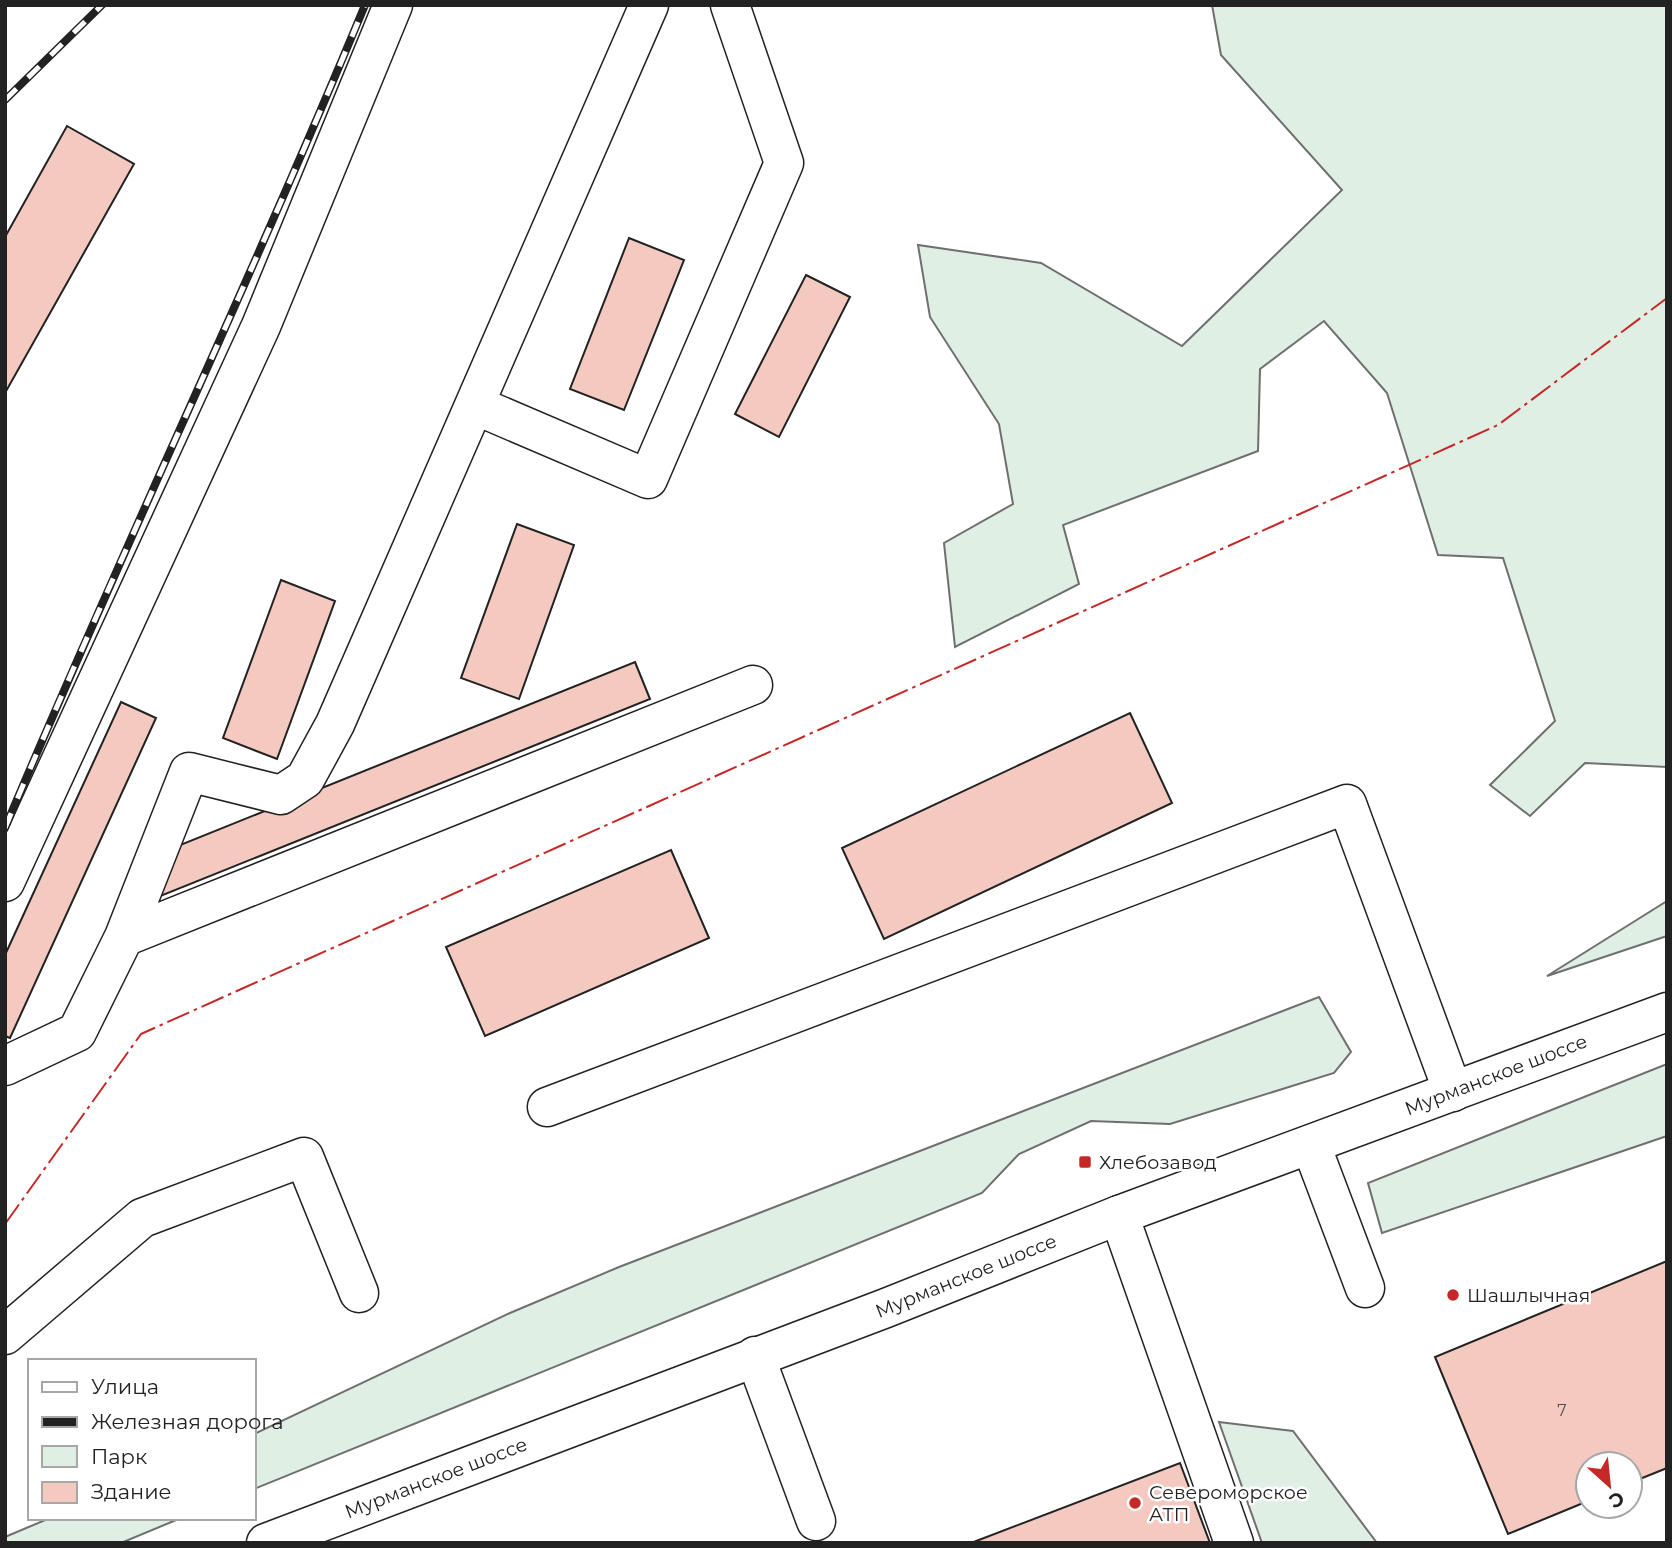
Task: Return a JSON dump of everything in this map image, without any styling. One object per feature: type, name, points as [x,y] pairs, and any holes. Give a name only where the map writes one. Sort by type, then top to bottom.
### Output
[{"type":"main road","points":[[5,882],[261,326],[393,5]]},
{"type":"main road","points":[[5,1066],[76,1032],[124,937],[190,772],[281,795],[305,779],[335,724],[649,5]]},
{"type":"main road","points":[[474,405],[648,479],[784,163],[730,5]]},
{"type":"main road","points":[[124,937],[753,685]]},
{"type":"main road","points":[[547,1107],[1347,804],[1453,1092]]},
{"type":"main road","name":"Мурманское шоссе","points":[[267,1543],[1119,1215],[1667,1012]]},
{"type":"main road","points":[[1311,1145],[1365,1288]]},
{"type":"main road","points":[[5,1335],[142,1218],[304,1157],[359,1293]]},
{"type":"main road","points":[[1119,1215],[1234,1543]]},
{"type":"main road","points":[[755,1356],[817,1521]]},
{"type":"green space","points":[[1212,5],[1667,5],[1667,767],[1585,763],[1530,816],[1490,785],[1555,721],[1503,558],[1438,555],[1387,393],[1324,321],[1260,369],[1258,451],[1063,525],[1079,584],[955,647],[944,543],[1013,504],[999,424],[930,317],[918,245],[1041,263],[1182,346],[1342,190],[1221,55]]},
{"type":"green space","points":[[1667,901],[1667,936],[1547,976]]},
{"type":"green space","points":[[1319,997],[1351,1052],[1334,1073],[1170,1124],[1091,1121],[1019,1154],[982,1193],[256,1488],[256,1433],[510,1313],[619,1267]]},
{"type":"green space","points":[[1667,1064],[1667,1136],[1382,1233],[1368,1183]]},
{"type":"green space","points":[[1219,1422],[1293,1431],[1377,1543],[1262,1543]]},
{"type":"green space","points":[[45,1520],[176,1520],[121,1543],[5,1543],[5,1537]]},
{"type":"building","points":[[67,126],[134,164],[5,393],[5,237]]},
{"type":"building","points":[[629,238],[684,260],[624,410],[570,389]]},
{"type":"building","points":[[806,275],[850,297],[779,437],[735,414]]},
{"type":"building","points":[[517,524],[574,545],[519,699],[461,678]]},
{"type":"building","points":[[281,580],[335,601],[277,759],[223,738]]},
{"type":"building","points":[[635,662],[650,699],[148,901],[133,864]]},
{"type":"building","points":[[121,702],[156,718],[10,1038],[5,1036],[5,955]]},
{"type":"building","points":[[1130,713],[1172,803],[884,939],[842,848]]},
{"type":"building","points":[[671,850],[709,938],[485,1036],[446,947]]},
{"type":"building","points":[[1667,1261],[1667,1468],[1644,1477],[1644,1450],[1574,1450],[1574,1507],[1508,1534],[1435,1357]]},
{"type":"building","name":"Североморское АТП","points":[[1180,1463],[1210,1543],[971,1543]]},
{"type":"railway","points":[[5,100],[102,5]]},
{"type":"railway","points":[[5,828],[277,212],[365,5]]},
{"type":"power","points":[[5,1224],[141,1034],[1498,425],[1667,298]]},
{"type":"place","name":"Хлебозавод","points":[[1085,1162]]},
{"type":"place","name":"Шашлычная","points":[[1453,1295]]},
{"type":"place","name":"Североморское АТП","points":[[1135,1503]]}]
